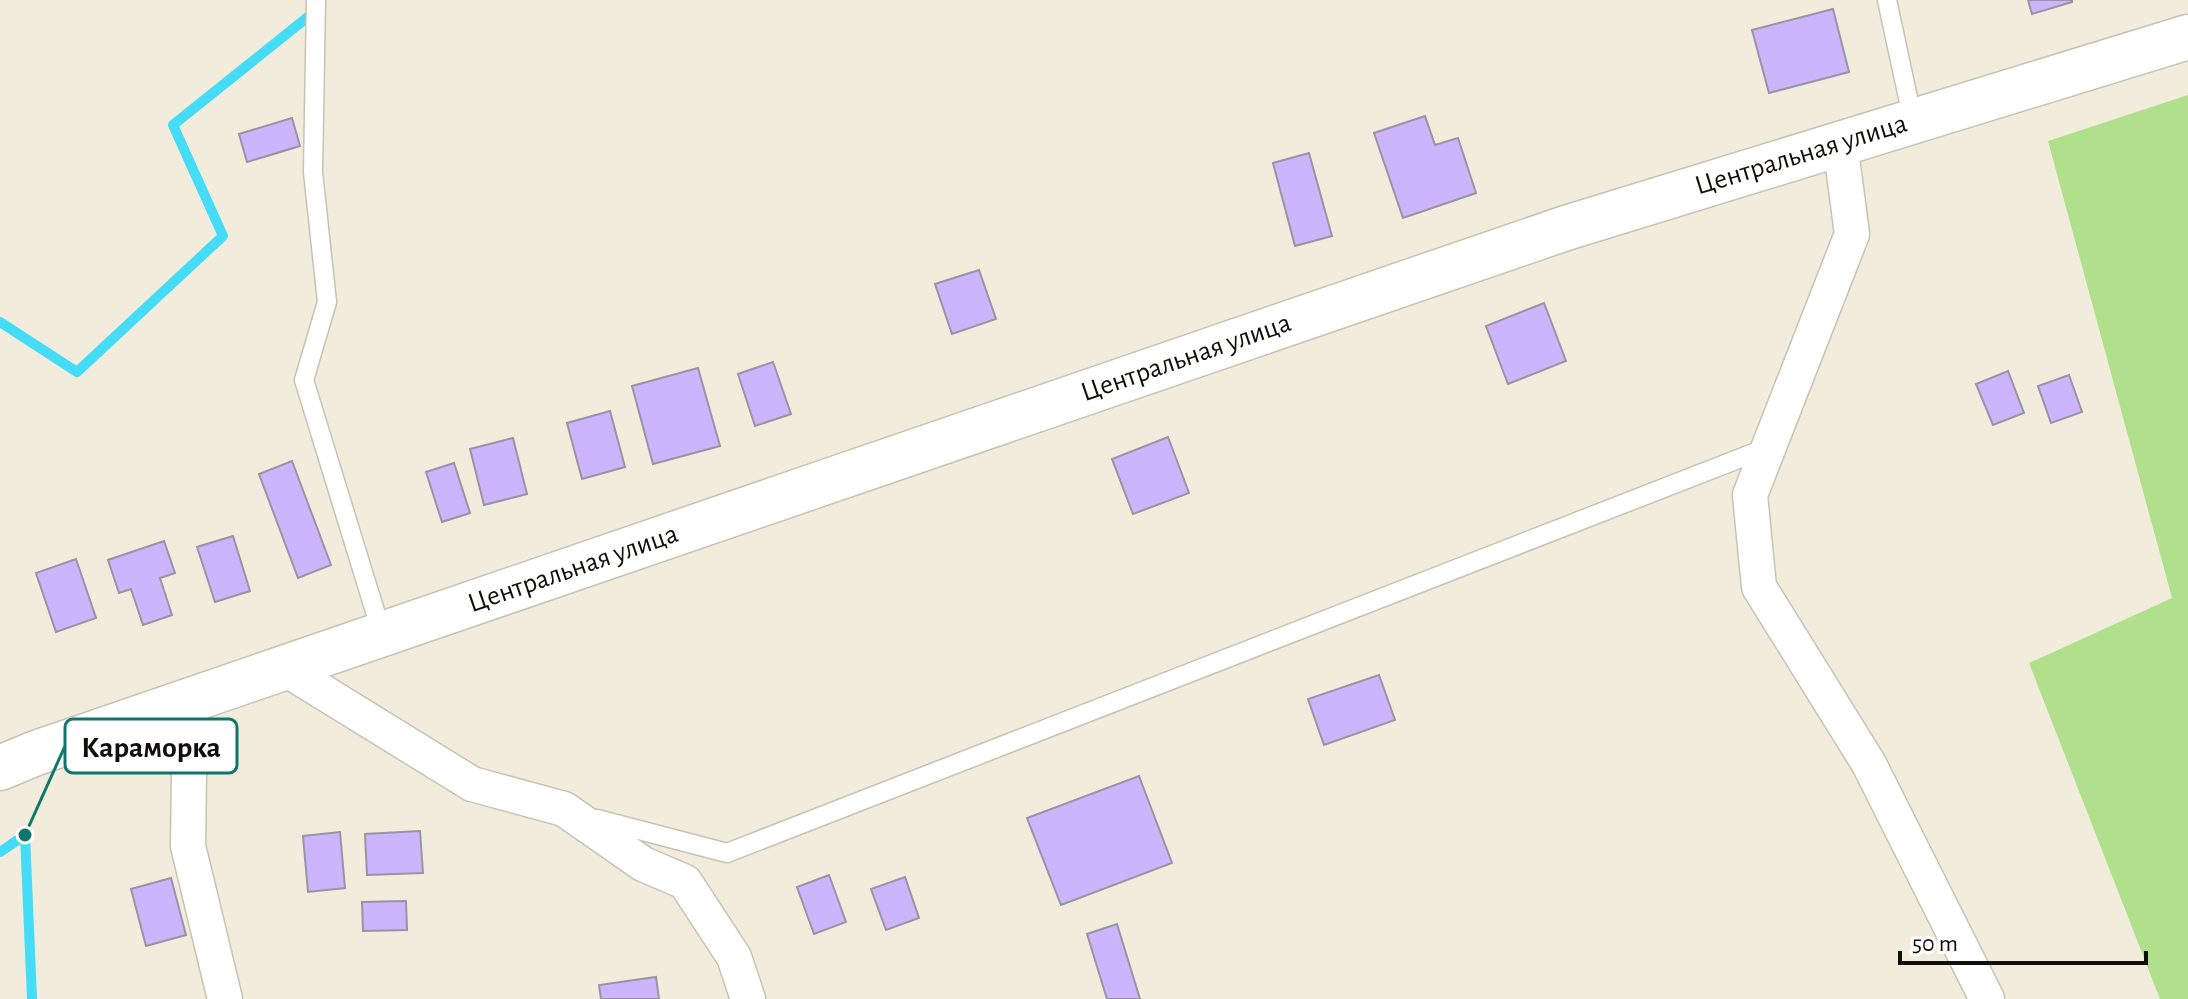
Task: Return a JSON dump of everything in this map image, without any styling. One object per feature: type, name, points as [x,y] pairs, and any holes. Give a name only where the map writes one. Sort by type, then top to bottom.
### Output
[{"type":"street","name":"Центральная улица","points":[[0,768],[36,753],[1566,228],[2188,37]]},
{"type":"street","points":[[1840,143],[1852,234],[1750,495],[1759,587],[1869,764],[1987,999]]},
{"type":"street","points":[[284,668],[472,784],[564,809],[643,864],[685,882],[734,957],[748,999]]},
{"type":"street","points":[[190,700],[188,846],[225,999]]},
{"type":"lane","points":[[316,0],[313,172],[327,302],[304,380],[382,634]]},
{"type":"lane","points":[[1887,0],[1913,121]]},
{"type":"lane","points":[[564,809],[727,853],[1769,447]]},
{"type":"green space","points":[[2188,95],[2188,999],[2160,999],[2029,663],[2172,598],[2048,141]]},
{"type":"building","points":[[2028,0],[2072,0],[2072,2],[2032,14]]},
{"type":"building","points":[[1833,9],[1849,72],[1769,93],[1752,30]]},
{"type":"building","points":[[1425,116],[1435,145],[1458,138],[1476,193],[1403,218],[1374,133]]},
{"type":"building","points":[[292,118],[300,146],[247,162],[239,134]]},
{"type":"building","points":[[1309,153],[1332,236],[1295,246],[1273,163]]},
{"type":"building","points":[[979,270],[996,319],[952,334],[935,284]]},
{"type":"building","points":[[1544,303],[1566,361],[1508,384],[1486,326]]},
{"type":"building","points":[[773,362],[791,414],[755,426],[738,374]]},
{"type":"building","points":[[698,368],[720,446],[653,464],[632,386]]},
{"type":"building","points":[[2008,371],[2024,413],[1993,425],[1976,384]]},
{"type":"building","points":[[2069,375],[2082,412],[2051,423],[2038,386]]},
{"type":"building","points":[[610,411],[625,467],[582,479],[567,423]]},
{"type":"building","points":[[1168,437],[1189,493],[1133,514],[1112,459]]},
{"type":"building","points":[[513,438],[527,494],[484,505],[470,449]]},
{"type":"building","points":[[292,461],[331,565],[298,578],[259,474]]},
{"type":"building","points":[[454,463],[470,513],[442,522],[426,472]]},
{"type":"building","points":[[233,536],[250,591],[215,602],[197,547]]},
{"type":"building","points":[[164,541],[175,573],[160,578],[172,615],[143,625],[131,589],[119,593],[108,560]]},
{"type":"building","points":[[76,559],[96,618],[56,632],[36,573]]},
{"type":"building","points":[[1379,675],[1395,720],[1324,745],[1308,699]]},
{"type":"building","points":[[1139,776],[1172,863],[1061,905],[1027,818]]},
{"type":"building","points":[[420,831],[423,873],[367,875],[365,834]]},
{"type":"building","points":[[340,832],[345,888],[308,892],[303,836]]},
{"type":"building","points":[[829,875],[846,922],[814,934],[797,887]]},
{"type":"building","points":[[905,877],[919,918],[886,930],[871,889]]},
{"type":"building","points":[[171,878],[186,935],[146,946],[131,889]]},
{"type":"building","points":[[406,901],[407,930],[363,931],[362,902]]},
{"type":"building","points":[[1117,924],[1140,999],[1107,999],[1087,934]]},
{"type":"building","points":[[656,977],[659,999],[601,999],[599,985]]},
{"type":"waterway","points":[[0,322],[77,372],[223,236],[173,125],[314,9]]},
{"type":"waterway","points":[[0,852],[25,835],[32,999]]},
{"type":"place","name":"Караморка","points":[[25,835]]}]
